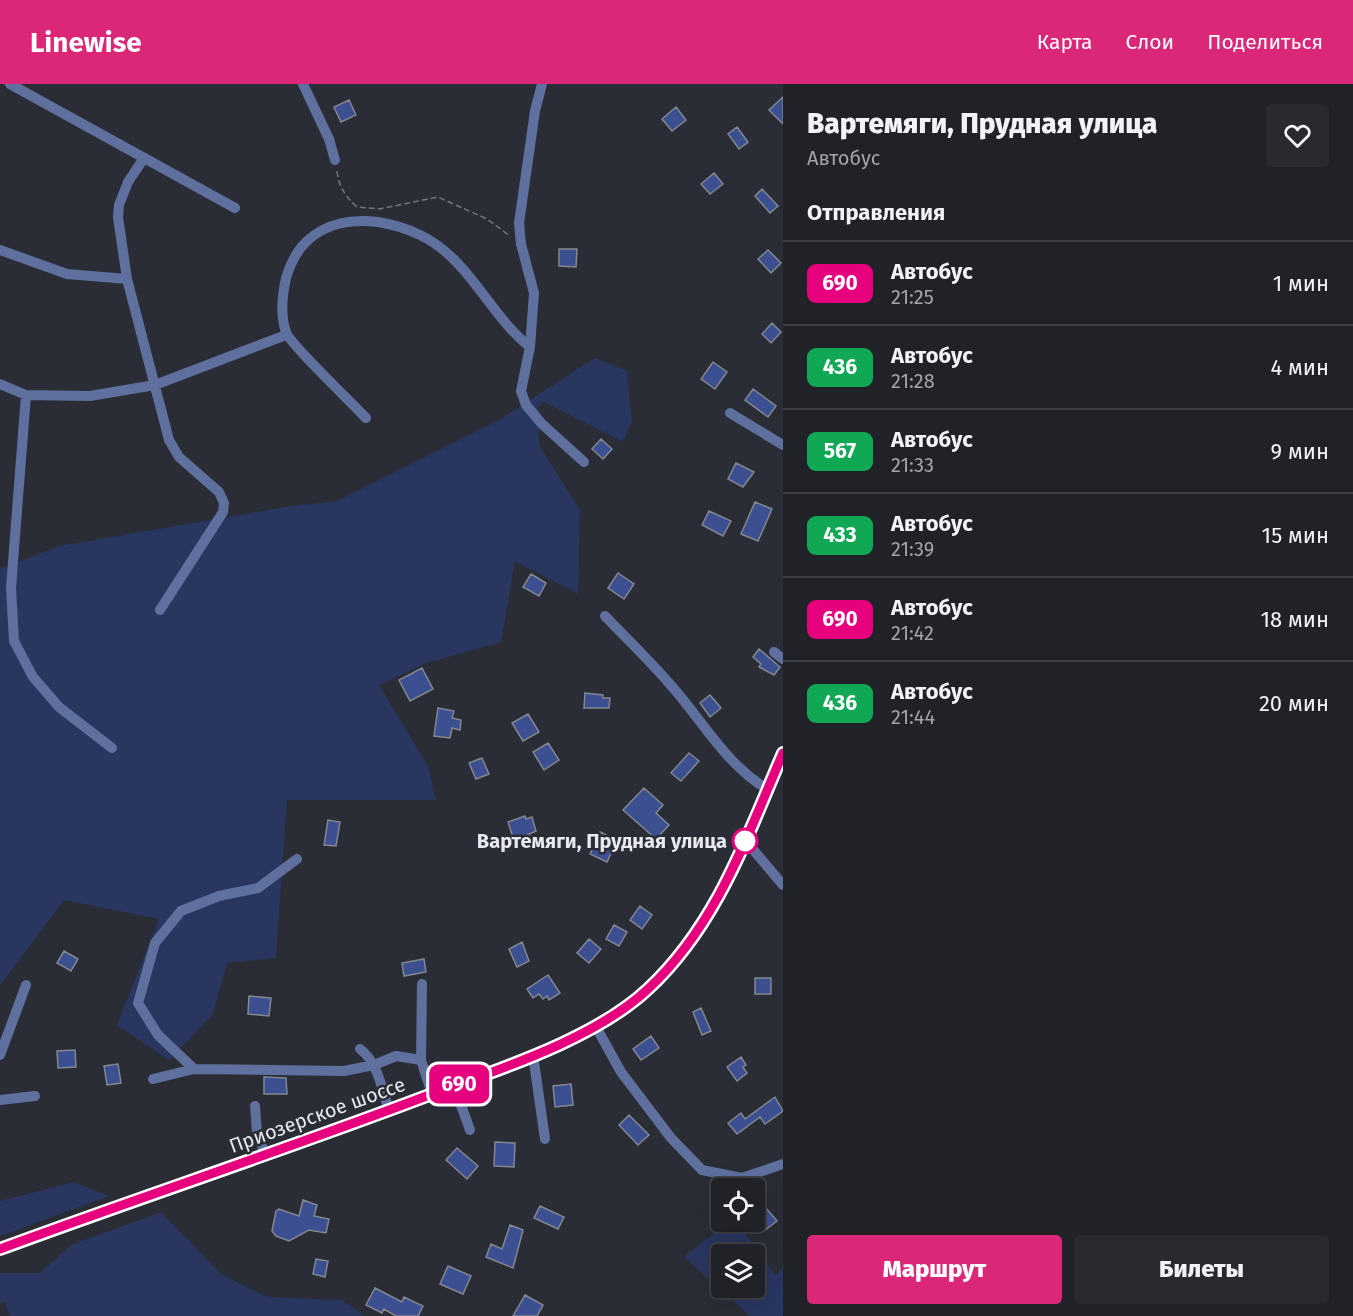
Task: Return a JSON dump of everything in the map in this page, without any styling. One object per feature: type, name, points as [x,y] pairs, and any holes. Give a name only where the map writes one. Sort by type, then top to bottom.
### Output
[{"type":"main road","name":"Приозерское шоссе","points":[[0,1249],[454,1086],[533,1055],[595,1025],[648,990],[683,951],[722,894],[783,753]]},
{"type":"street","points":[[10,84],[235,208]]},
{"type":"street","points":[[303,84],[329,139],[335,160]]},
{"type":"street","points":[[541,89],[525,171],[519,223],[521,244],[534,293],[530,348],[521,391],[526,405],[542,424],[584,462]]},
{"type":"street","points":[[144,158],[128,182],[118,205],[127,279],[169,440],[179,457],[219,492],[224,503],[223,512],[160,610]]},
{"type":"street","points":[[366,418],[286,335],[282,313],[283,292],[293,256],[311,238],[332,225],[363,221],[402,227],[431,241],[461,267],[514,335],[530,348]]},
{"type":"street","points":[[0,250],[67,274],[127,279]]},
{"type":"street","points":[[0,384],[26,395],[90,396],[155,385],[286,335]]},
{"type":"street","points":[[26,395],[11,588],[14,641],[33,677],[59,707],[112,748]]},
{"type":"street","points":[[730,413],[783,445]]},
{"type":"street","points":[[604,616],[669,682],[719,746],[752,780],[767,789]]},
{"type":"street","points":[[774,652],[783,659]]},
{"type":"street","points":[[746,840],[783,885]]},
{"type":"street","points":[[194,1069],[158,1035],[138,1003],[155,944],[181,911],[219,896],[258,888],[297,859]]},
{"type":"street","points":[[422,984],[421,1060],[432,1094]]},
{"type":"street","points":[[0,1055],[26,985]]},
{"type":"street","points":[[595,1025],[621,1072],[671,1138],[702,1170],[742,1178],[783,1164]]},
{"type":"street","points":[[360,1049],[369,1056],[374,1065],[389,1110]]},
{"type":"street","points":[[533,1055],[540,1090],[545,1139]]},
{"type":"street","points":[[153,1078],[194,1069],[344,1071],[374,1065],[396,1056],[421,1060]]},
{"type":"street","points":[[454,1086],[470,1130]]},
{"type":"street","points":[[0,1100],[35,1096]]},
{"type":"street","points":[[255,1106],[257,1133],[265,1154]]},
{"type":"path","points":[[335,160],[339,183],[345,196],[357,207],[379,209],[438,197],[487,219],[521,244]]},
{"type":"shaded area","points":[[595,358],[627,371],[632,422],[623,442],[542,401],[538,408],[539,445],[580,510],[578,594],[515,561],[501,642],[427,663],[379,685],[428,766],[436,800],[287,800],[276,958],[227,963],[213,1014],[169,1060],[117,1025],[159,919],[64,900],[0,985],[0,569],[59,546],[292,506],[337,501],[499,420]]},
{"type":"shaded area","points":[[74,1182],[109,1196],[0,1236],[0,1201]]},
{"type":"shaded area","points":[[161,1212],[221,1274],[268,1297],[342,1300],[365,1316],[10,1316],[4,1302],[0,1303],[0,1273],[40,1273],[71,1245]]},
{"type":"shaded area","points":[[715,1232],[744,1232],[753,1244],[711,1244],[711,1281],[684,1257]]},
{"type":"shaded area","points":[[765,1261],[775,1275],[783,1268],[783,1316],[750,1316],[730,1298],[765,1298]]},
{"type":"building","points":[[783,97],[783,124],[769,110]]},
{"type":"building","points":[[349,100],[356,115],[341,122],[334,107]]},
{"type":"building","points":[[676,107],[686,120],[672,131],[662,119]]},
{"type":"building","points":[[737,127],[748,142],[739,149],[728,134]]},
{"type":"building","points":[[714,173],[723,184],[710,194],[701,184]]},
{"type":"building","points":[[762,189],[778,206],[770,213],[755,196]]},
{"type":"building","points":[[559,249],[577,249],[576,267],[559,266]]},
{"type":"building","points":[[768,250],[781,263],[771,273],[758,259]]},
{"type":"building","points":[[772,323],[781,332],[771,343],[762,334]]},
{"type":"building","points":[[713,362],[727,372],[715,389],[701,379]]},
{"type":"building","points":[[753,389],[776,406],[768,417],[745,400]]},
{"type":"building","points":[[601,439],[612,449],[603,459],[592,449]]},
{"type":"building","points":[[736,463],[754,472],[743,487],[728,479]]},
{"type":"building","points":[[755,502],[772,509],[758,541],[741,534]]},
{"type":"building","points":[[709,511],[731,521],[723,536],[702,525]]},
{"type":"building","points":[[618,573],[634,584],[624,599],[608,588]]},
{"type":"building","points":[[531,574],[546,583],[539,596],[523,587]]},
{"type":"building","points":[[759,649],[780,667],[774,675],[759,667],[761,664],[753,657]]},
{"type":"building","points":[[422,668],[433,689],[410,701],[399,680]]},
{"type":"building","points":[[585,693],[610,698],[609,708],[584,708]]},
{"type":"building","points":[[710,695],[721,708],[710,717],[700,703]]},
{"type":"building","points":[[438,708],[454,711],[452,718],[461,720],[460,730],[452,728],[450,738],[434,736]]},
{"type":"building","points":[[528,714],[539,732],[523,741],[512,723]]},
{"type":"building","points":[[548,743],[559,760],[544,770],[533,752]]},
{"type":"building","points":[[689,753],[699,761],[681,781],[671,773]]},
{"type":"building","points":[[482,758],[489,774],[476,779],[469,763]]},
{"type":"building","points":[[644,788],[663,805],[656,813],[669,825],[656,839],[623,810]]},
{"type":"building","points":[[525,816],[526,819],[532,817],[536,831],[514,841],[508,822]]},
{"type":"building","points":[[328,820],[340,822],[336,846],[324,845]]},
{"type":"building","points":[[600,832],[617,840],[607,862],[590,854]]},
{"type":"building","points":[[640,906],[652,915],[642,929],[630,920]]},
{"type":"building","points":[[614,925],[627,932],[619,946],[606,939]]},
{"type":"building","points":[[589,939],[601,949],[589,963],[577,953]]},
{"type":"building","points":[[522,942],[529,961],[517,967],[509,949]]},
{"type":"building","points":[[64,951],[78,959],[71,971],[57,963]]},
{"type":"building","points":[[424,959],[426,972],[404,976],[402,963]]},
{"type":"building","points":[[548,975],[560,993],[549,1000],[547,996],[543,999],[539,994],[533,998],[527,989]]},
{"type":"building","points":[[755,978],[771,978],[771,994],[755,994]]},
{"type":"building","points":[[249,996],[271,998],[269,1016],[248,1014]]},
{"type":"building","points":[[701,1008],[711,1031],[702,1035],[693,1012]]},
{"type":"building","points":[[651,1036],[659,1048],[641,1060],[633,1049]]},
{"type":"building","points":[[75,1050],[76,1067],[58,1068],[57,1051]]},
{"type":"building","points":[[741,1057],[746,1065],[743,1067],[747,1073],[737,1081],[727,1067]]},
{"type":"building","points":[[118,1064],[121,1083],[107,1085],[104,1066]]},
{"type":"building","points":[[264,1077],[286,1078],[287,1094],[264,1094]]},
{"type":"building","points":[[571,1084],[573,1105],[555,1107],[553,1086]]},
{"type":"building","points":[[775,1097],[783,1111],[765,1124],[760,1117],[737,1134],[728,1123],[741,1113],[745,1119]]},
{"type":"building","points":[[629,1115],[649,1135],[638,1145],[619,1125]]},
{"type":"building","points":[[495,1142],[515,1143],[514,1167],[494,1166]]},
{"type":"building","points":[[457,1148],[478,1166],[467,1179],[446,1160]]},
{"type":"building","points":[[303,1200],[317,1205],[314,1216],[329,1219],[326,1233],[309,1230],[289,1241],[276,1236],[272,1231],[276,1211],[279,1209],[299,1216]]},
{"type":"building","points":[[540,1206],[564,1217],[558,1229],[534,1218]]},
{"type":"building","points":[[765,1207],[777,1221],[765,1230]]},
{"type":"building","points":[[510,1225],[523,1230],[513,1268],[486,1257],[491,1244],[502,1249]]},
{"type":"building","points":[[316,1259],[328,1261],[325,1277],[313,1274]]},
{"type":"building","points":[[448,1266],[471,1276],[463,1294],[440,1284]]},
{"type":"building","points":[[375,1288],[402,1302],[404,1297],[423,1306],[418,1316],[396,1316],[384,1309],[382,1313],[366,1305]]},
{"type":"building","points":[[525,1295],[543,1305],[537,1316],[513,1316]]},
{"type":"bus line","name":"690","points":[[0,1249],[454,1086],[533,1055],[595,1025],[648,990],[683,951],[722,894],[783,753]]},
{"type":"place","name":"Вартемяги, Прудная улица","points":[[745,841]]}]
